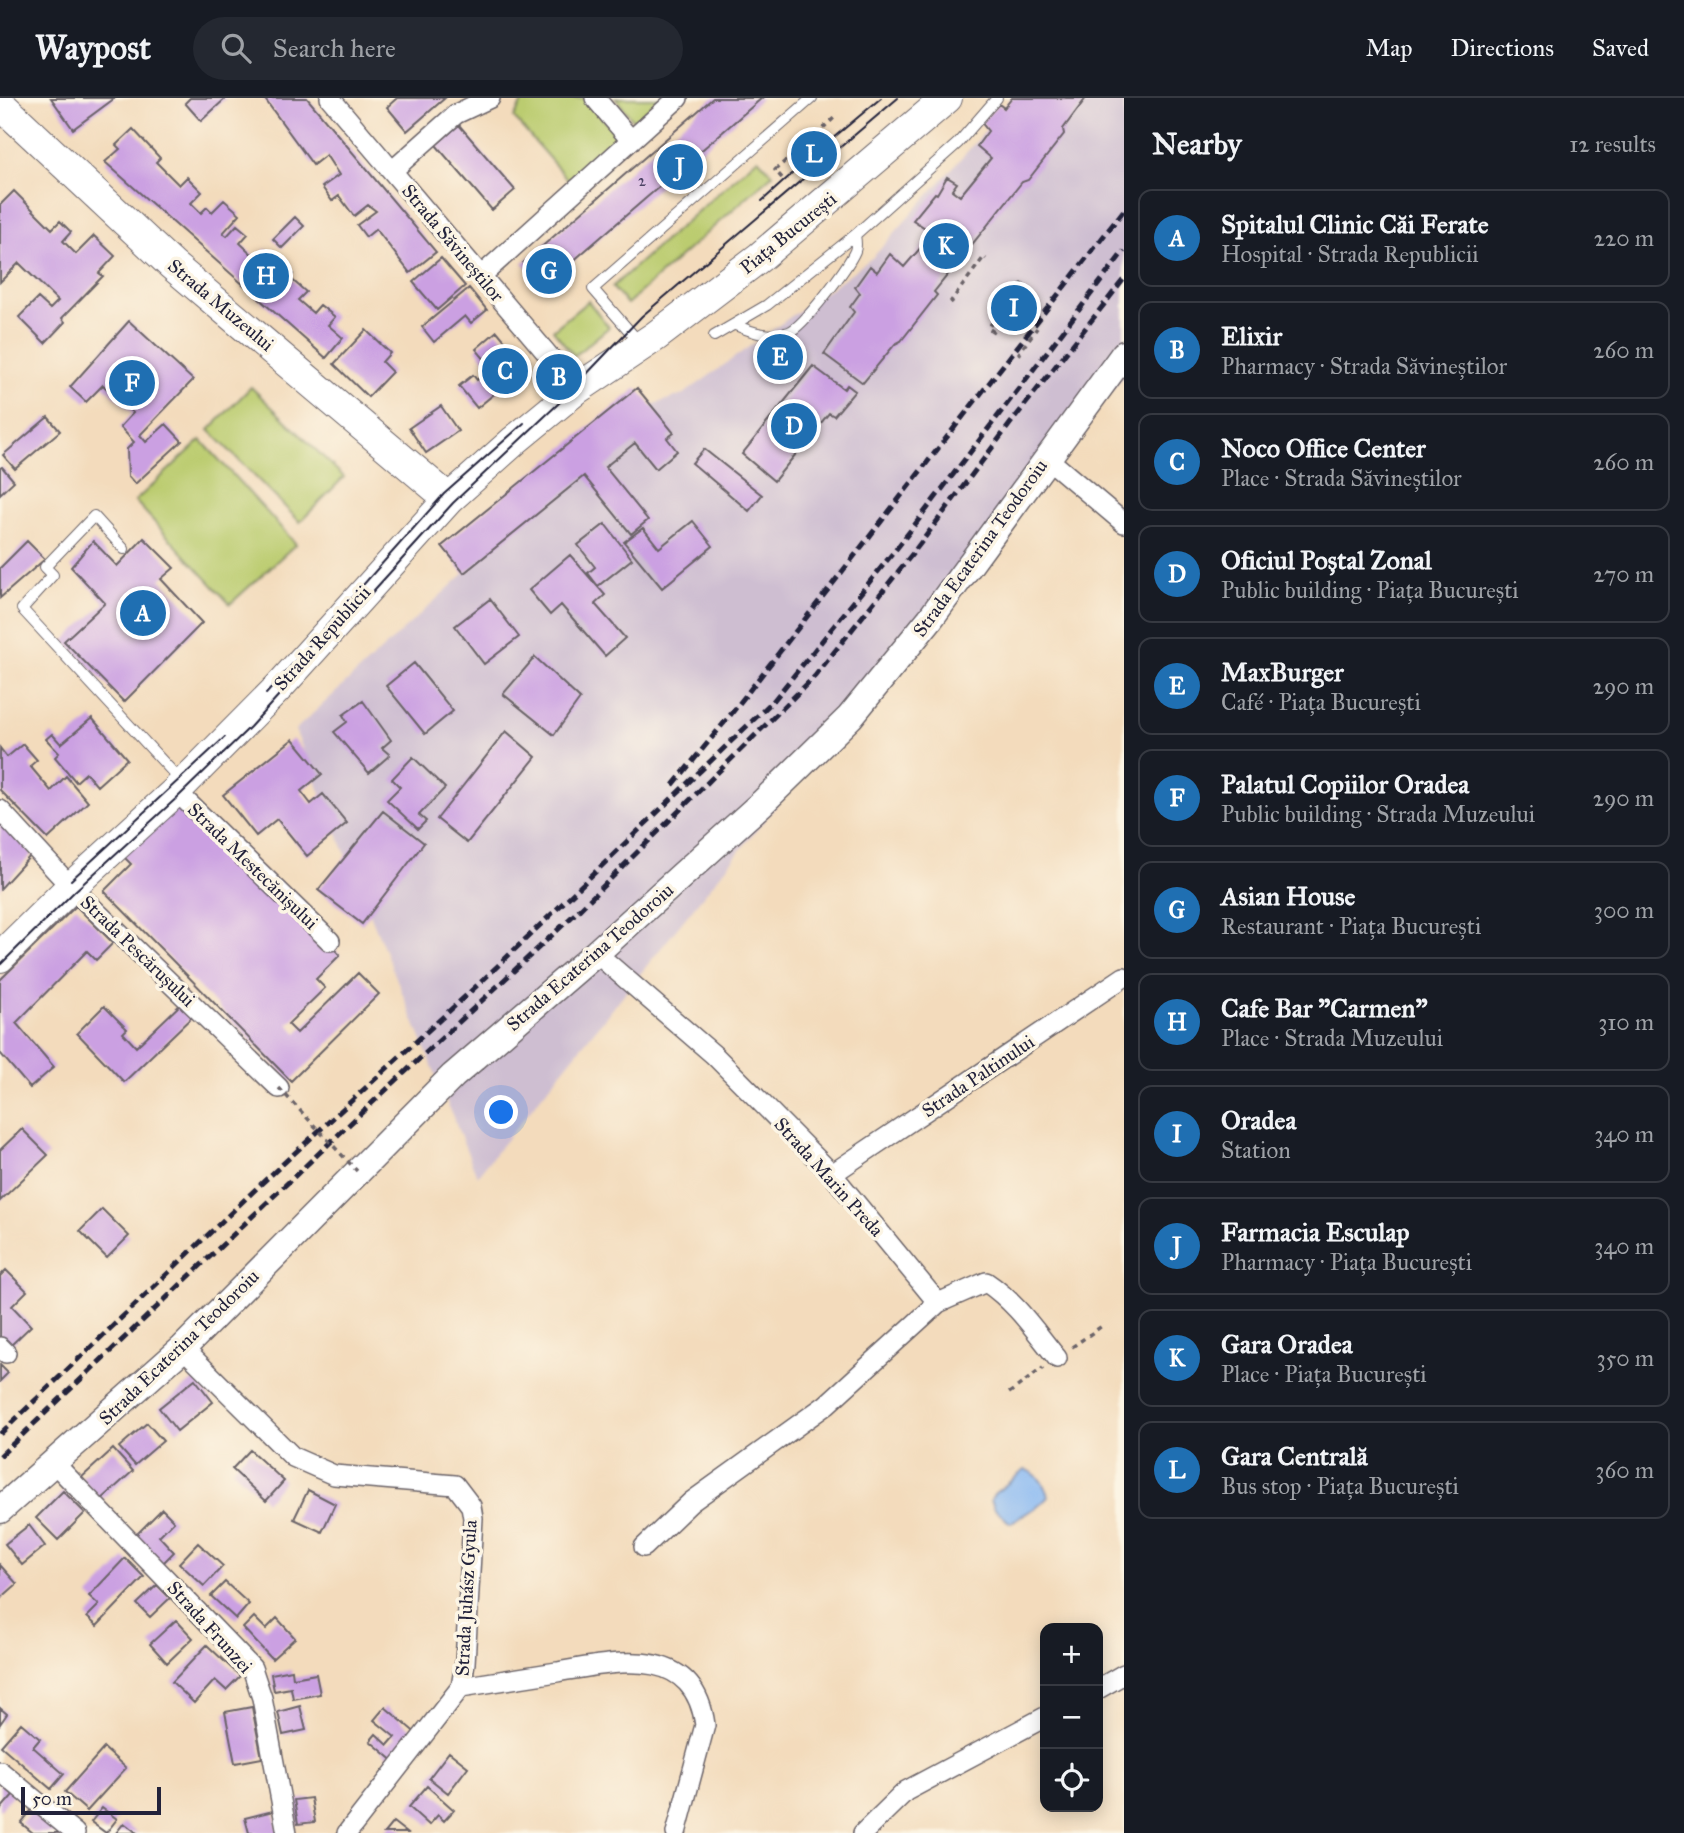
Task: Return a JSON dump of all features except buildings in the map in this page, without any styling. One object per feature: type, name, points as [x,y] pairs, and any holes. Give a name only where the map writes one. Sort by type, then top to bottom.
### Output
[{"type":"main road","name":"Piața București","points":[[649,340],[760,257],[947,98]]},
{"type":"main road","name":"Strada Muzeului","points":[[0,104],[172,265],[449,499]]},
{"type":"main road","name":"Strada Republicii","points":[[0,957],[71,887],[180,788],[278,688],[449,499],[577,389],[649,340]]},
{"type":"main road","name":"Strada Ecaterina Teodoroiu","points":[[0,1510],[183,1348],[453,1076],[596,953],[762,803],[850,717],[929,619],[1124,354]]},
{"type":"street","name":"Strada Săvineștilor","points":[[330,98],[577,389]]},
{"type":"street","points":[[392,171],[456,114],[490,98]]},
{"type":"street","points":[[596,98],[630,139]]},
{"type":"street","points":[[481,276],[678,98]]},
{"type":"street","points":[[1047,458],[1124,523]]},
{"type":"street","name":"Strada Mestecănișului","points":[[180,788],[330,941]]},
{"type":"street","name":"Strada Pescărușului","points":[[0,810],[71,887],[279,1088]]},
{"type":"street","name":"Strada Marin Preda","points":[[596,953],[714,1055],[832,1174],[938,1303]]},
{"type":"street","name":"Strada Paltinului","points":[[832,1174],[1124,977]]},
{"type":"street","points":[[644,1547],[691,1502],[826,1405],[938,1303],[986,1282],[1016,1307],[1057,1358]]},
{"type":"street","name":"Strada Juhász Gyula","points":[[183,1348],[293,1457],[334,1475],[455,1485],[471,1506],[472,1518],[465,1663],[461,1687],[624,1661],[657,1665],[676,1672],[703,1707],[705,1725],[676,1833]]},
{"type":"street","name":"Strada Frunzei","points":[[54,1463],[252,1668],[262,1698],[287,1833]]},
{"type":"street","points":[[1103,1686],[1124,1674]]},
{"type":"street","points":[[347,1833],[461,1687]]},
{"type":"street","points":[[863,1833],[906,1791],[1040,1720]]},
{"type":"street","points":[[0,1772],[75,1833]]},
{"type":"lane","points":[[649,340],[593,289],[812,98]]},
{"type":"lane","points":[[714,336],[767,305],[855,235],[958,144],[997,98]]},
{"type":"lane","points":[[735,325],[754,332],[776,335],[792,331],[846,267],[856,249],[855,235]]},
{"type":"lane","points":[[124,549],[94,516],[45,566],[53,575],[22,609],[180,788]]},
{"type":"path","points":[[808,142],[834,118]]},
{"type":"path","points":[[782,178],[775,170],[792,156]]},
{"type":"path","points":[[953,303],[951,301],[984,257],[986,259]]},
{"type":"path","points":[[994,332],[988,328],[1022,284],[1028,289]]},
{"type":"path","points":[[1021,355],[1019,353],[1037,328]]},
{"type":"path","points":[[279,1088],[357,1171]]},
{"type":"shaded area","points":[[1015,98],[1124,98],[1124,375],[477,1176],[295,730],[643,408],[684,394],[873,257]]},
{"type":"green space","points":[[524,98],[585,98],[617,135],[569,181],[514,118]]},
{"type":"green space","points":[[615,98],[660,98],[634,121]]},
{"type":"green space","points":[[758,158],[773,174],[627,304],[612,287]]},
{"type":"green space","points":[[588,301],[609,327],[574,356],[553,330]]},
{"type":"green space","points":[[251,387],[344,477],[300,522],[209,430]]},
{"type":"green space","points":[[201,440],[296,544],[230,604],[135,501]]},
{"type":"water","points":[[1025,1470],[1040,1480],[1048,1497],[1010,1523],[995,1509],[991,1500],[994,1494]]},
{"type":"tram line","points":[[762,201],[881,98]]},
{"type":"tram line","points":[[0,965],[250,727],[453,503],[559,403],[642,316],[898,98]]},
{"type":"tram line","points":[[266,694],[444,494],[524,423]]},
{"type":"tram line","points":[[71,880],[225,737]]},
{"type":"railway","points":[[673,785],[1124,210]]},
{"type":"railway","points":[[0,1434],[261,1184],[483,980],[774,700],[897,548],[1124,251]]},
{"type":"railway","points":[[0,1456],[578,911],[815,676],[1124,279]]},
{"type":"place","name":"Gara Centrală","points":[[814,154]]},
{"type":"place","name":"Farmacia Esculap","points":[[680,167]]},
{"type":"place","name":"Gara Oradea","points":[[946,246]]},
{"type":"place","name":"Asian House","points":[[549,271]]},
{"type":"place","name":"Cafe Bar \"Carmen\"","points":[[266,276]]},
{"type":"place","name":"Oradea","points":[[1014,308]]},
{"type":"place","name":"MaxBurger","points":[[780,357]]},
{"type":"place","name":"Noco Office Center","points":[[505,371]]},
{"type":"place","name":"Elixir","points":[[559,377]]},
{"type":"place","name":"Palatul Copiilor Oradea","points":[[132,383]]},
{"type":"place","name":"Oficiul Poștal Zonal","points":[[794,426]]},
{"type":"place","name":"Spitalul Clinic Căi Ferate","points":[[143,613]]}]
